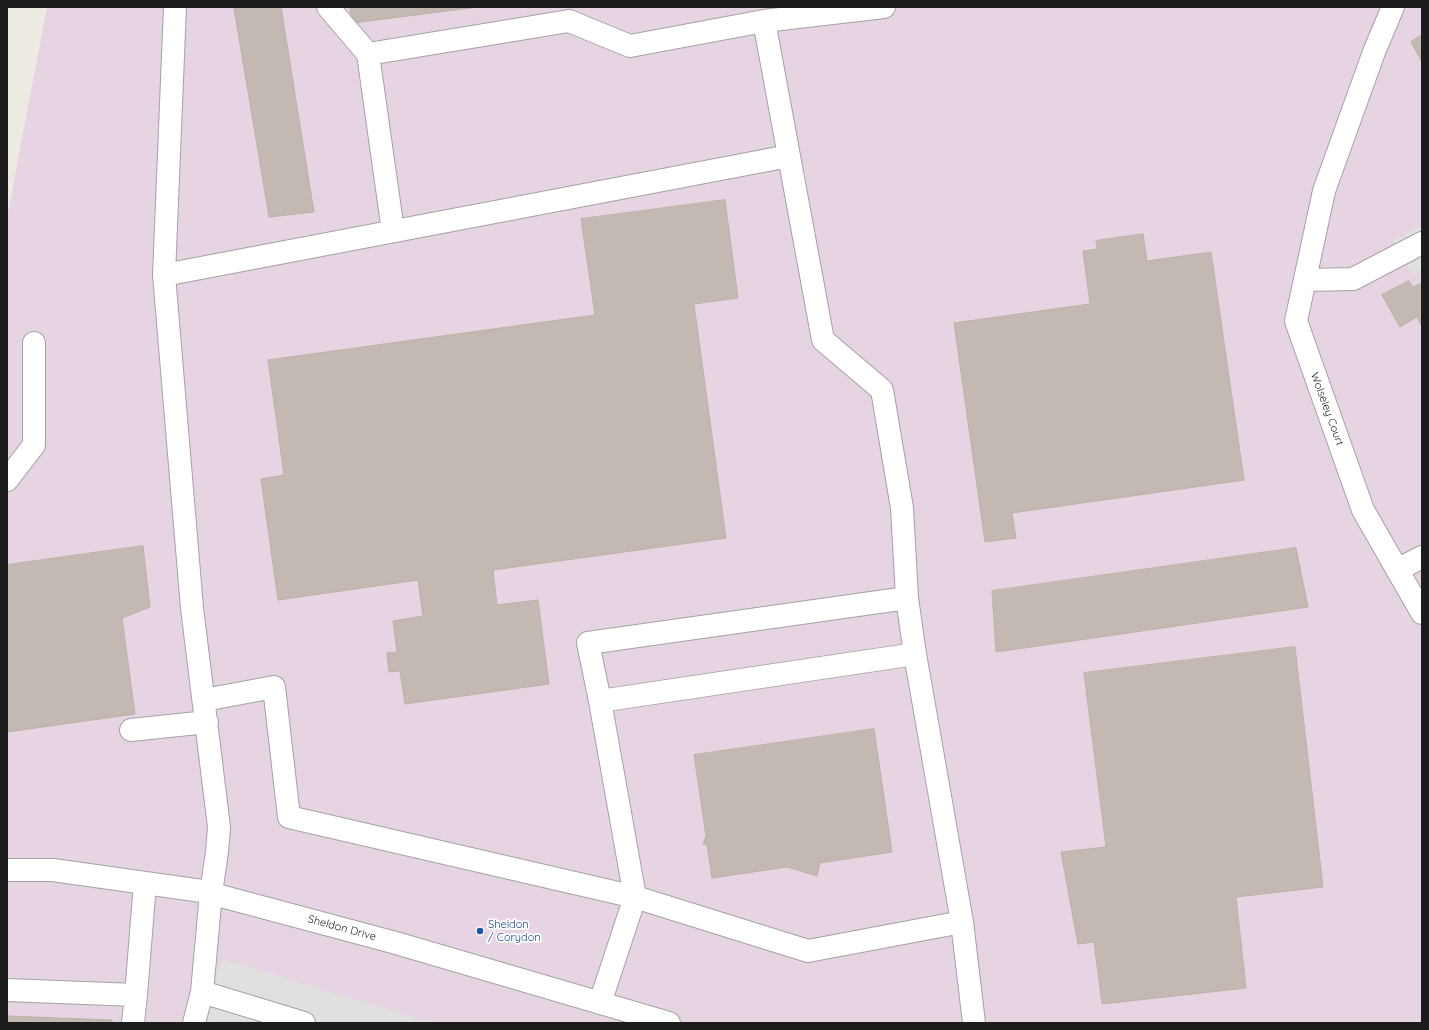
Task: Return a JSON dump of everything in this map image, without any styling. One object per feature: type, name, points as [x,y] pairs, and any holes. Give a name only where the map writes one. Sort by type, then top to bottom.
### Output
[{"type":"street","points":[[175,7],[164,275],[192,608],[219,827],[202,992],[194,1023]]},
{"type":"street","points":[[328,7],[368,54],[393,231]]},
{"type":"street","points":[[368,54],[569,21],[630,46],[764,21],[884,7]]},
{"type":"street","name":"Wolseley Court","points":[[1393,7],[1374,52],[1324,191],[1296,321],[1364,510],[1422,613]]},
{"type":"street","points":[[764,21],[823,340],[882,390],[902,508],[907,598],[915,654],[962,922],[974,1023]]},
{"type":"street","points":[[164,275],[789,156]]},
{"type":"street","points":[[1305,280],[1353,279],[1422,243]]},
{"type":"street","points":[[7,480],[34,445],[34,343]]},
{"type":"street","points":[[1397,570],[1422,557]]},
{"type":"street","points":[[600,1003],[635,897],[600,701],[588,643],[907,598]]},
{"type":"street","points":[[600,701],[915,654]]},
{"type":"street","points":[[204,700],[274,687],[290,817],[635,897],[808,951],[962,922]]},
{"type":"street","points":[[131,730],[206,722]]},
{"type":"street","name":"Sheldon Drive","points":[[7,870],[53,870],[211,893],[396,943],[666,1023]]},
{"type":"street","points":[[133,1023],[145,883]]},
{"type":"street","points":[[7,990],[136,995]]},
{"type":"street","points":[[202,992],[304,1023]]},
{"type":"shaded area","points":[[47,7],[1422,7],[1422,1023],[7,1023],[7,218]]},
{"type":"shaded area","points":[[1422,226],[1422,269],[1412,275],[1394,241]]},
{"type":"shaded area","points":[[222,959],[432,1023],[217,1023],[204,1019]]},
{"type":"building","points":[[281,7],[314,212],[269,217],[234,8]]},
{"type":"building","points":[[350,7],[478,7],[353,23]]},
{"type":"building","points":[[1422,35],[1422,62],[1411,42]]},
{"type":"building","points":[[725,200],[738,298],[694,304],[726,538],[493,570],[497,605],[538,600],[549,684],[405,704],[400,671],[389,672],[387,653],[397,652],[393,621],[423,616],[418,580],[278,600],[261,479],[284,475],[268,360],[595,315],[581,219]]},
{"type":"building","points":[[1143,234],[1147,261],[1211,252],[1244,480],[1012,513],[1016,538],[985,542],[954,323],[1090,304],[1083,251],[1097,249],[1096,241]]},
{"type":"building","points":[[1409,281],[1413,287],[1422,283],[1422,327],[1417,317],[1400,327],[1382,295]]},
{"type":"building","points":[[143,546],[150,607],[122,618],[135,714],[7,732],[7,565]]},
{"type":"building","points":[[1296,548],[1308,607],[996,652],[992,591]]},
{"type":"building","points":[[1295,647],[1323,887],[1236,897],[1246,988],[1102,1004],[1094,942],[1078,944],[1061,852],[1106,847],[1084,673]]},
{"type":"building","points":[[874,729],[892,852],[820,863],[817,876],[787,867],[712,878],[707,845],[703,844],[706,836],[694,755]]},
{"type":"building","points":[[7,1016],[112,1020],[112,1023],[7,1023]]},
{"type":"place","name":"Sheldon / Corydon","points":[[480,931]]}]
